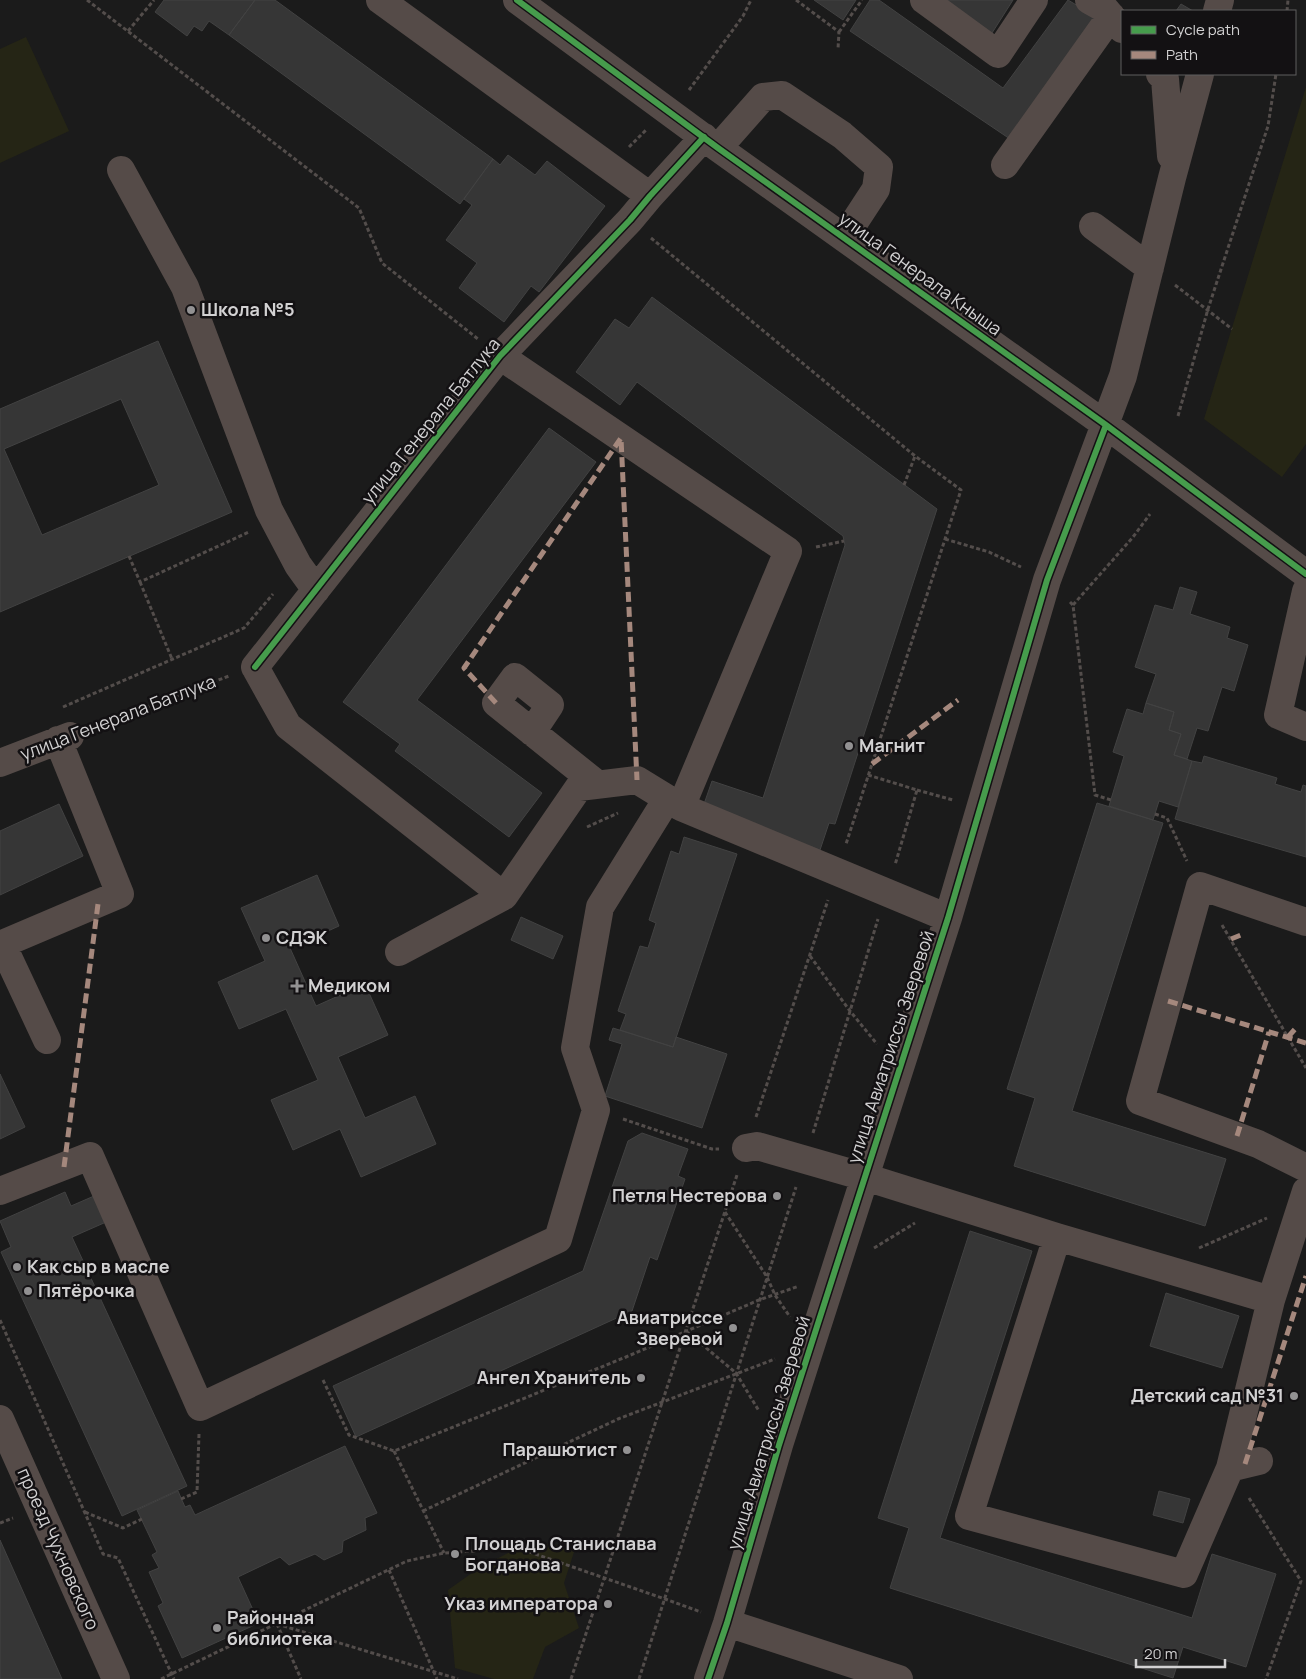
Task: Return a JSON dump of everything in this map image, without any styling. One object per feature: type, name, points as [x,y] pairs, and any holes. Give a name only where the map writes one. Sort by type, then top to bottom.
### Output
[{"type":"street","points":[[380,0],[650,196]]},
{"type":"street","name":"улица Генерала Кныша","points":[[516,0],[711,143],[1106,425],[1306,574]]},
{"type":"street","points":[[924,0],[998,54],[1034,0]]},
{"type":"street","points":[[1004,165],[1117,22],[1105,9],[1089,0]]},
{"type":"street","points":[[1161,75],[1164,80],[1172,178]]},
{"type":"street","name":"улица Авиатриссы Зверевой","points":[[708,1679],[727,1623],[779,1445],[948,918],[1047,580],[1124,376],[1172,178],[1200,75]]},
{"type":"street","name":"улица Генерала Батлука","points":[[246,670],[316,590],[500,356],[630,220],[650,196],[763,97],[772,94],[782,95],[842,135],[879,167],[876,189],[844,238]]},
{"type":"street","points":[[120,170],[185,287],[269,510],[298,565],[316,590]]},
{"type":"street","points":[[1093,226],[1150,268]]},
{"type":"street","points":[[0,1191],[90,1156],[200,1407],[558,1239],[596,1110],[575,1048],[600,907],[669,800],[788,551],[500,356]]},
{"type":"street","points":[[1306,591],[1278,715],[1306,727]]},
{"type":"street","points":[[246,670],[288,726],[504,896]]},
{"type":"street","points":[[532,732],[597,784]]},
{"type":"street","points":[[47,1040],[2,944],[120,894],[64,738]]},
{"type":"street","name":"улица Генерала Батлука","points":[[0,763],[64,738]]},
{"type":"street","points":[[399,952],[504,896],[579,787],[637,780],[669,800],[948,918]]},
{"type":"street","points":[[1306,922],[1200,886],[1140,1101],[1258,1144],[1306,1168]]},
{"type":"street","points":[[746,1148],[756,1146],[866,1177],[1058,1237],[1271,1300]]},
{"type":"street","points":[[1058,1237],[969,1516],[1184,1574],[1230,1468],[1271,1300],[1304,1197]]},
{"type":"street","name":"проезд Чухновского","points":[[0,1419],[116,1679]]},
{"type":"street","points":[[1230,1468],[1259,1461]]},
{"type":"street","points":[[727,1623],[899,1679]]},
{"type":"path","points":[[88,0],[360,208],[382,263],[500,356]]},
{"type":"path","points":[[128,30],[154,0]]},
{"type":"path","points":[[796,0],[839,32]]},
{"type":"path","points":[[838,49],[839,32],[862,0]]},
{"type":"path","points":[[1178,416],[1208,309],[1268,126],[1276,75]]},
{"type":"path","points":[[571,1679],[961,490],[915,456],[630,220]]},
{"type":"path","points":[[1150,268],[1232,328]]},
{"type":"path","points":[[904,485],[915,456]]},
{"type":"path","points":[[1073,605],[1133,537],[1150,514]]},
{"type":"path","points":[[140,582],[274,520]]},
{"type":"path","points":[[129,556],[172,659]]},
{"type":"path","points":[[868,775],[980,808]]},
{"type":"path","points":[[639,1679],[805,1160],[917,790]]},
{"type":"path","points":[[579,831],[669,800]]},
{"type":"path","points":[[1155,814],[1166,818],[1200,886]]},
{"type":"path","points":[[1222,924],[1306,1068]]},
{"type":"path","points":[[810,955],[850,1011],[899,1071]]},
{"type":"path","points":[[596,1110],[712,1149],[746,1148]]},
{"type":"path","points":[[1158,1267],[1304,1197]]},
{"type":"path","points":[[311,1354],[348,1435],[394,1451],[588,1373],[759,1300],[834,1273],[948,1202]]},
{"type":"path","points":[[423,1511],[618,1419],[736,1373],[811,1347],[775,1295],[725,1212]]},
{"type":"path","points":[[0,1320],[103,1554],[118,1558],[174,1679]]},
{"type":"path","points":[[686,1331],[736,1373],[779,1445]]},
{"type":"path","points":[[181,1499],[196,1492],[200,1407]]},
{"type":"path","points":[[394,1451],[444,1554]]},
{"type":"path","points":[[1230,1468],[1301,1581],[1266,1679]]},
{"type":"path","points":[[84,1512],[123,1528],[142,1519]]},
{"type":"path","points":[[161,1679],[407,1561],[444,1554],[518,1548],[604,1579],[665,1598],[727,1623]]},
{"type":"path","points":[[389,1570],[436,1679]]},
{"type":"path","points":[[277,1624],[458,1679]]},
{"type":"path","points":[[277,1624],[300,1679]]},
{"type":"shaded area","points":[[26,37],[69,131],[0,163],[0,49]]},
{"type":"shaded area","points":[[1306,87],[1306,444],[1282,477],[1204,419]]},
{"type":"shaded area","points":[[552,1543],[574,1552],[564,1583],[579,1628],[545,1647],[533,1679],[494,1679],[455,1668],[448,1590],[479,1568],[518,1548]]},
{"type":"building","points":[[164,0],[255,0],[229,35],[209,21],[202,31],[194,26],[187,36],[155,12]]},
{"type":"building","points":[[255,0],[275,0],[493,159],[460,204],[229,35]]},
{"type":"building","points":[[814,0],[856,0],[843,20]]},
{"type":"building","points":[[870,0],[879,0],[1003,88],[1068,0],[1098,18],[1010,139],[850,31]]},
{"type":"building","points":[[944,0],[1013,0],[992,33]]},
{"type":"building","points":[[1181,4],[1191,10],[1177,10]]},
{"type":"building","points":[[508,155],[535,175],[547,161],[605,206],[539,292],[531,286],[504,322],[459,288],[477,263],[446,240],[472,205],[464,199],[493,159],[500,165]]},
{"type":"building","points":[[652,297],[937,509],[835,824],[829,823],[820,850],[703,807],[712,781],[763,798],[845,545],[843,536],[637,382],[620,405],[576,372],[615,319],[629,328]]},
{"type":"building","points":[[158,341],[232,512],[0,612],[0,409]],"holes":[[[121,399],[159,485],[42,535],[4,449]]]},
{"type":"building","points":[[549,428],[596,462],[417,700],[542,793],[509,837],[395,751],[400,744],[343,702]]},
{"type":"building","points":[[1180,587],[1197,592],[1190,614],[1230,627],[1227,638],[1248,645],[1234,691],[1222,687],[1208,731],[1197,728],[1187,759],[1174,755],[1181,734],[1169,730],[1174,712],[1146,703],[1156,674],[1135,667],[1155,605],[1173,610]]},
{"type":"building","points":[[1146,703],[1174,712],[1169,730],[1181,734],[1174,755],[1192,761],[1178,807],[1159,801],[1153,820],[1109,806],[1124,756],[1113,752],[1127,709],[1143,714]]},
{"type":"building","points":[[1204,756],[1277,778],[1275,784],[1301,792],[1303,785],[1306,786],[1306,857],[1175,819],[1192,761],[1202,763]]},
{"type":"building","points":[[1097,803],[1163,823],[1072,1111],[1226,1159],[1205,1226],[1014,1166],[1035,1098],[1007,1089]]},
{"type":"building","points":[[59,804],[83,856],[0,895],[0,831]]},
{"type":"building","points":[[684,837],[737,854],[673,1047],[620,1030],[626,1014],[618,1011],[640,946],[648,948],[656,923],[649,920],[671,851],[679,854]]},
{"type":"building","points":[[317,875],[339,926],[290,948],[316,1006],[365,984],[388,1035],[338,1057],[365,1118],[415,1096],[436,1144],[361,1177],[340,1129],[293,1150],[271,1100],[318,1080],[286,1009],[239,1029],[218,982],[265,961],[241,908]]},
{"type":"building","points":[[521,917],[563,936],[553,959],[511,940]]},
{"type":"building","points":[[613,1028],[673,1047],[676,1037],[727,1054],[702,1128],[605,1096],[622,1044],[609,1040]]},
{"type":"building","points":[[0,1074],[25,1127],[0,1139]]},
{"type":"building","points":[[642,1133],[688,1149],[678,1176],[685,1179],[657,1260],[650,1257],[632,1311],[356,1437],[333,1386],[583,1271],[628,1141]]},
{"type":"building","points":[[65,1192],[71,1206],[101,1193],[113,1219],[72,1237],[187,1486],[122,1516],[1,1252],[11,1247],[0,1221]]},
{"type":"building","points":[[970,1231],[1032,1251],[940,1538],[1192,1618],[1212,1554],[1276,1574],[1246,1667],[1183,1647],[1173,1678],[890,1588],[909,1528],[878,1518]]},
{"type":"building","points":[[1166,1293],[1239,1316],[1222,1368],[1150,1346]]},
{"type":"building","points":[[345,1446],[377,1513],[365,1518],[366,1530],[343,1541],[342,1552],[324,1560],[315,1554],[289,1565],[280,1557],[238,1577],[259,1623],[182,1658],[158,1606],[163,1603],[149,1572],[159,1568],[152,1555],[157,1552],[137,1510],[178,1491],[185,1507],[190,1505],[195,1515]]},
{"type":"building","points":[[1159,1491],[1190,1499],[1183,1523],[1153,1515]]},
{"type":"building","points":[[0,1540],[62,1679],[0,1679]]},
{"type":"marked path","points":[[496,703],[464,668],[621,438],[637,780]]},
{"type":"marked path","points":[[872,764],[958,700]]},
{"type":"marked path","points":[[64,1167],[98,904]]},
{"type":"marked path","points":[[1231,939],[1241,935]]},
{"type":"marked path","points":[[1168,1001],[1306,1043]]},
{"type":"marked path","points":[[1288,1037],[1296,1028]]},
{"type":"marked path","points":[[1237,1136],[1269,1032]]},
{"type":"marked path","points":[[1245,1464],[1306,1276]]},
{"type":"cycle path","points":[[517,0],[718,148],[1106,425],[1306,574]]},
{"type":"cycle path","points":[[255,667],[500,356],[630,220],[704,137]]},
{"type":"cycle path","points":[[708,1679],[727,1623],[779,1445],[948,918],[1047,580],[1106,425]]},
{"type":"place","name":"Школа №5","points":[[191,310]]},
{"type":"place","name":"Магнит","points":[[849,746]]},
{"type":"place","name":"СДЭК","points":[[266,938]]},
{"type":"place","name":"Медиком","points":[[297,986]]},
{"type":"place","name":"Петля Нестерова","points":[[777,1196]]},
{"type":"place","name":"Как сыр в масле","points":[[17,1267]]},
{"type":"place","name":"Пятёрочка","points":[[28,1291]]},
{"type":"place","name":"Авиатриссе Зверевой","points":[[733,1328]]},
{"type":"place","name":"Ангел Хранитель","points":[[641,1378]]},
{"type":"place","name":"Детский сад №31","points":[[1294,1396]]},
{"type":"place","name":"Парашютист","points":[[627,1450]]},
{"type":"place","name":"Площадь Станислава Богданова","points":[[455,1554]]},
{"type":"place","name":"Указ императора","points":[[608,1604]]},
{"type":"place","name":"Районная библиотека","points":[[217,1628]]}]
